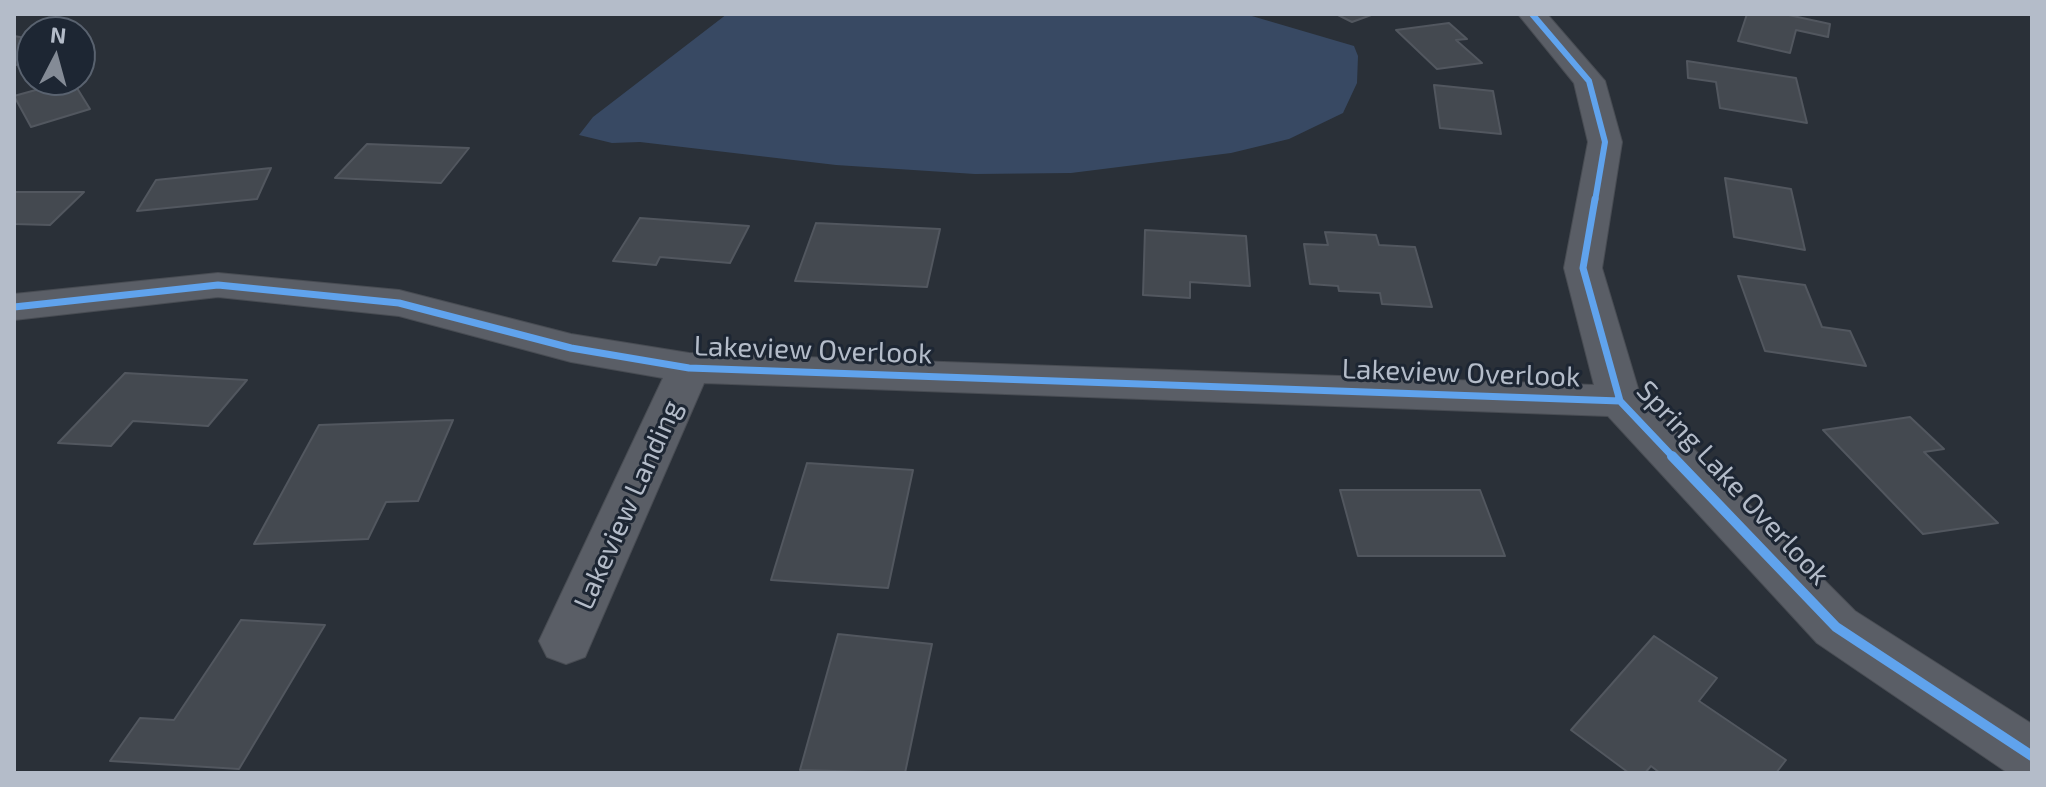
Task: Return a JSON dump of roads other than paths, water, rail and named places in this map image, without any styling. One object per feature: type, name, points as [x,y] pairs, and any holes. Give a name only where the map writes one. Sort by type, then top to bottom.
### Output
[{"type":"street","name":"Spring Lake Overlook","points":[[1532,14],[1589,81],[1605,142],[1583,268],[1620,401],[1836,627],[2032,756]]},
{"type":"street","name":"Lakeview Overlook","points":[[14,307],[218,285],[399,303],[571,348],[689,368],[1620,401]]},
{"type":"street","name":"Lakeview Landing","points":[[566,641],[689,368]]},
{"type":"water","points":[[727,14],[1245,14],[1354,46],[1358,56],[1357,83],[1343,113],[1289,139],[1231,153],[1071,173],[975,174],[836,165],[640,142],[612,143],[579,135],[593,117]]}]
